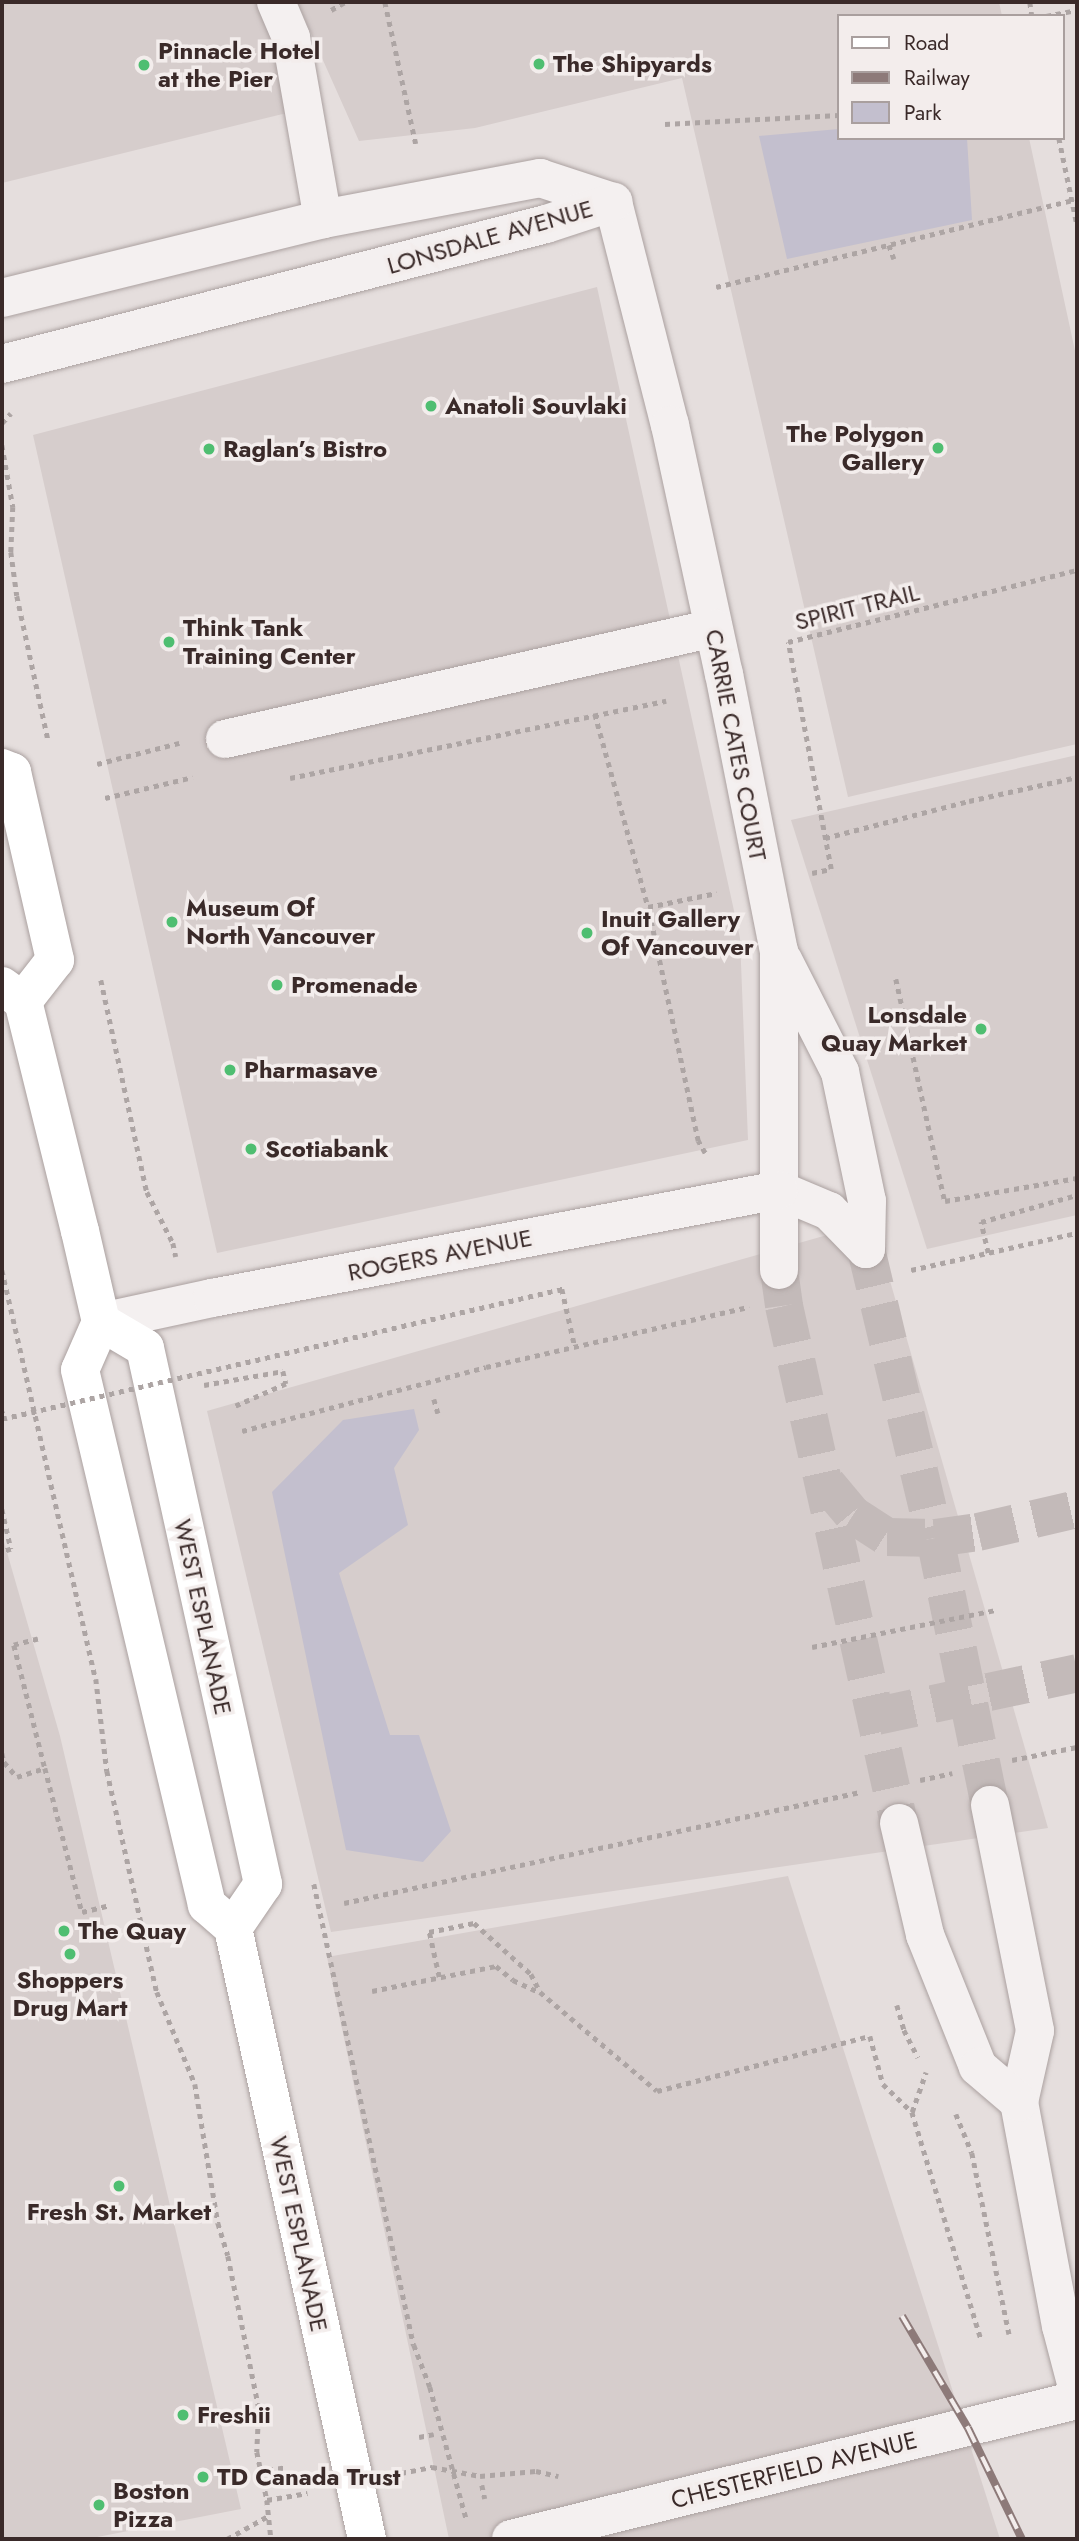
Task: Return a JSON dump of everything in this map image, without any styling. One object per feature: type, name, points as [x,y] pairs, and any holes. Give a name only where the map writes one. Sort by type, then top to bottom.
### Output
[{"type":"main road","points":[[2,768],[12,772],[55,960],[13,993],[101,1322],[80,1370],[207,1905],[233,1928]]},
{"type":"main road","name":"WEST ESPLANADE","points":[[101,1322],[145,1348],[263,1884],[233,1928],[367,2539]]},
{"type":"street","points":[[276,2],[291,38],[323,219]]},
{"type":"street","name":"LONSDALE AVENUE","points":[[2,298],[323,219],[540,178],[613,202]]},
{"type":"street","name":"LONSDALE AVENUE","points":[[2,364],[532,228],[613,202]]},
{"type":"street","name":"CARRIE CATES COURT","points":[[613,202],[670,425],[779,951],[779,1270]]},
{"type":"street","points":[[225,739],[714,628]]},
{"type":"street","points":[[779,951],[840,1072],[867,1201],[866,1249],[829,1211],[779,1190]]},
{"type":"street","name":"ROGERS AVENUE","points":[[101,1322],[212,1298],[779,1190]]},
{"type":"street","points":[[990,1805],[1035,2031],[1019,2102],[1061,2326],[1077,2387]]},
{"type":"street","points":[[899,1823],[925,1935],[978,2067],[1019,2102]]},
{"type":"street","name":"CHESTERFIELD AVENUE","points":[[511,2539],[1077,2400]]},
{"type":"path","points":[[335,9],[345,2]]},
{"type":"path","points":[[385,2],[416,144]]},
{"type":"path","points":[[1055,14],[1077,9]]},
{"type":"path","points":[[665,124],[838,116]]},
{"type":"path","points":[[1059,140],[1077,224]]},
{"type":"path","points":[[716,287],[1072,200]]},
{"type":"path","points":[[889,245],[894,260]]},
{"type":"path","name":"SPIRIT TRAIL","points":[[831,869],[788,642],[1077,570]]},
{"type":"path","points":[[595,714],[648,907],[698,1141],[706,1155]]},
{"type":"path","points":[[97,764],[185,742]]},
{"type":"path","points":[[105,798],[196,776]]},
{"type":"path","points":[[825,838],[1077,777]]},
{"type":"path","points":[[648,907],[715,894]]},
{"type":"path","points":[[896,979],[944,1201],[1077,1178]]},
{"type":"path","points":[[988,1253],[981,1222],[1077,1195]]},
{"type":"path","points":[[2,1270],[96,1679],[107,1771],[157,1992],[195,2084],[218,2223],[228,2256],[259,2409],[257,2452],[267,2500],[271,2539]]},
{"type":"path","points":[[2,1419],[562,1289],[575,1347],[242,1432]]},
{"type":"path","points":[[196,1367],[203,1390],[283,1371],[286,1384],[236,1406]]},
{"type":"path","points":[[434,1399],[438,1413]]},
{"type":"path","points":[[2,1509],[11,1549],[2,1552]]},
{"type":"path","points":[[812,1647],[996,1610]]},
{"type":"path","points":[[37,1639],[14,1646],[38,1753],[45,1768],[82,1912],[110,1905]]},
{"type":"path","points":[[1009,1761],[1077,1747]]},
{"type":"path","points":[[2,1753],[4,1762],[17,1777],[45,1768]]},
{"type":"path","points":[[914,1781],[955,1772]]},
{"type":"path","points":[[344,1903],[874,1789]]},
{"type":"path","points":[[313,1876],[415,2345],[430,2387],[461,2499]]},
{"type":"path","points":[[439,1977],[429,1932],[474,1923],[531,1974],[540,1992]]},
{"type":"path","points":[[372,1991],[496,1966],[513,1980],[540,1992],[657,2091],[870,2036],[883,2084],[912,2112],[981,2339]]},
{"type":"path","points":[[912,2112],[926,2072],[932,2081]]},
{"type":"path","points":[[950,2105],[972,2153],[1009,2334]]},
{"type":"path","points":[[419,2437],[434,2434]]},
{"type":"path","points":[[268,2470],[286,2466]]},
{"type":"path","points":[[424,2468],[452,2470]]},
{"type":"path","points":[[482,2485],[485,2500]]},
{"type":"path","points":[[267,2500],[291,2496]]},
{"type":"path","points":[[227,2539],[268,2516]]},
{"type":"shaded area","name":"Pinnacle Hotel at the Pier","points":[[2,2],[264,2],[295,111],[2,183]]},
{"type":"shaded area","points":[[297,2],[999,2],[1002,14],[838,14],[838,140],[1029,140],[1077,360],[1077,744],[848,797],[682,78],[475,128],[359,141]]},
{"type":"shaded area","points":[[597,287],[740,938],[748,1140],[217,1253],[33,435]]},
{"type":"shaded area","name":"Lonsdale Quay Market","points":[[1077,755],[1077,1215],[927,1249],[791,820]]},
{"type":"shaded area","points":[[873,1222],[1048,1828],[331,1932],[207,1411]]},
{"type":"shaded area","points":[[2,1535],[60,1736],[241,2509],[87,2539],[2,2539]]},
{"type":"shaded area","points":[[788,1876],[1000,2539],[449,2539],[327,1957]]},
{"type":"green space","points":[[838,129],[838,140],[967,140],[972,220],[787,259],[759,136]]},
{"type":"green space","points":[[414,1409],[419,1430],[394,1468],[408,1525],[339,1573],[390,1735],[419,1735],[451,1831],[423,1862],[346,1850],[272,1492],[343,1420]]},
{"type":"tunnel","points":[[866,1249],[935,1538],[990,1805]]},
{"type":"tunnel","points":[[779,1270],[784,1306],[899,1823]]},
{"type":"tunnel","points":[[827,1484],[853,1515],[887,1537],[935,1538],[978,1532],[1077,1509]]},
{"type":"tunnel","points":[[877,1716],[1077,1673]]},
{"type":"railway","points":[[902,2316],[968,2428],[1022,2539]]},
{"type":"place","name":"The Shipyards","points":[[539,64]]},
{"type":"place","name":"Pinnacle Hotel at the Pier","points":[[144,65]]},
{"type":"place","name":"Anatoli Souvlaki","points":[[431,406]]},
{"type":"place","name":"The Polygon Gallery","points":[[938,448]]},
{"type":"place","name":"Raglan’s Bistro","points":[[209,449]]},
{"type":"place","name":"Think Tank Training Center","points":[[169,642]]},
{"type":"place","name":"Museum Of North Vancouver","points":[[172,922]]},
{"type":"place","name":"Inuit Gallery Of Vancouver","points":[[587,933]]},
{"type":"place","name":"Promenade","points":[[277,985]]},
{"type":"place","name":"Lonsdale Quay Market","points":[[981,1029]]},
{"type":"place","name":"Pharmasave","points":[[230,1070]]},
{"type":"place","name":"Scotiabank","points":[[251,1149]]},
{"type":"place","name":"The Quay","points":[[64,1931]]},
{"type":"place","name":"Shoppers Drug Mart","points":[[70,1954]]},
{"type":"place","name":"Fresh St. Market","points":[[119,2186]]},
{"type":"place","name":"Freshii","points":[[183,2415]]},
{"type":"place","name":"TD Canada Trust","points":[[203,2477]]},
{"type":"place","name":"Boston Pizza","points":[[99,2505]]}]
